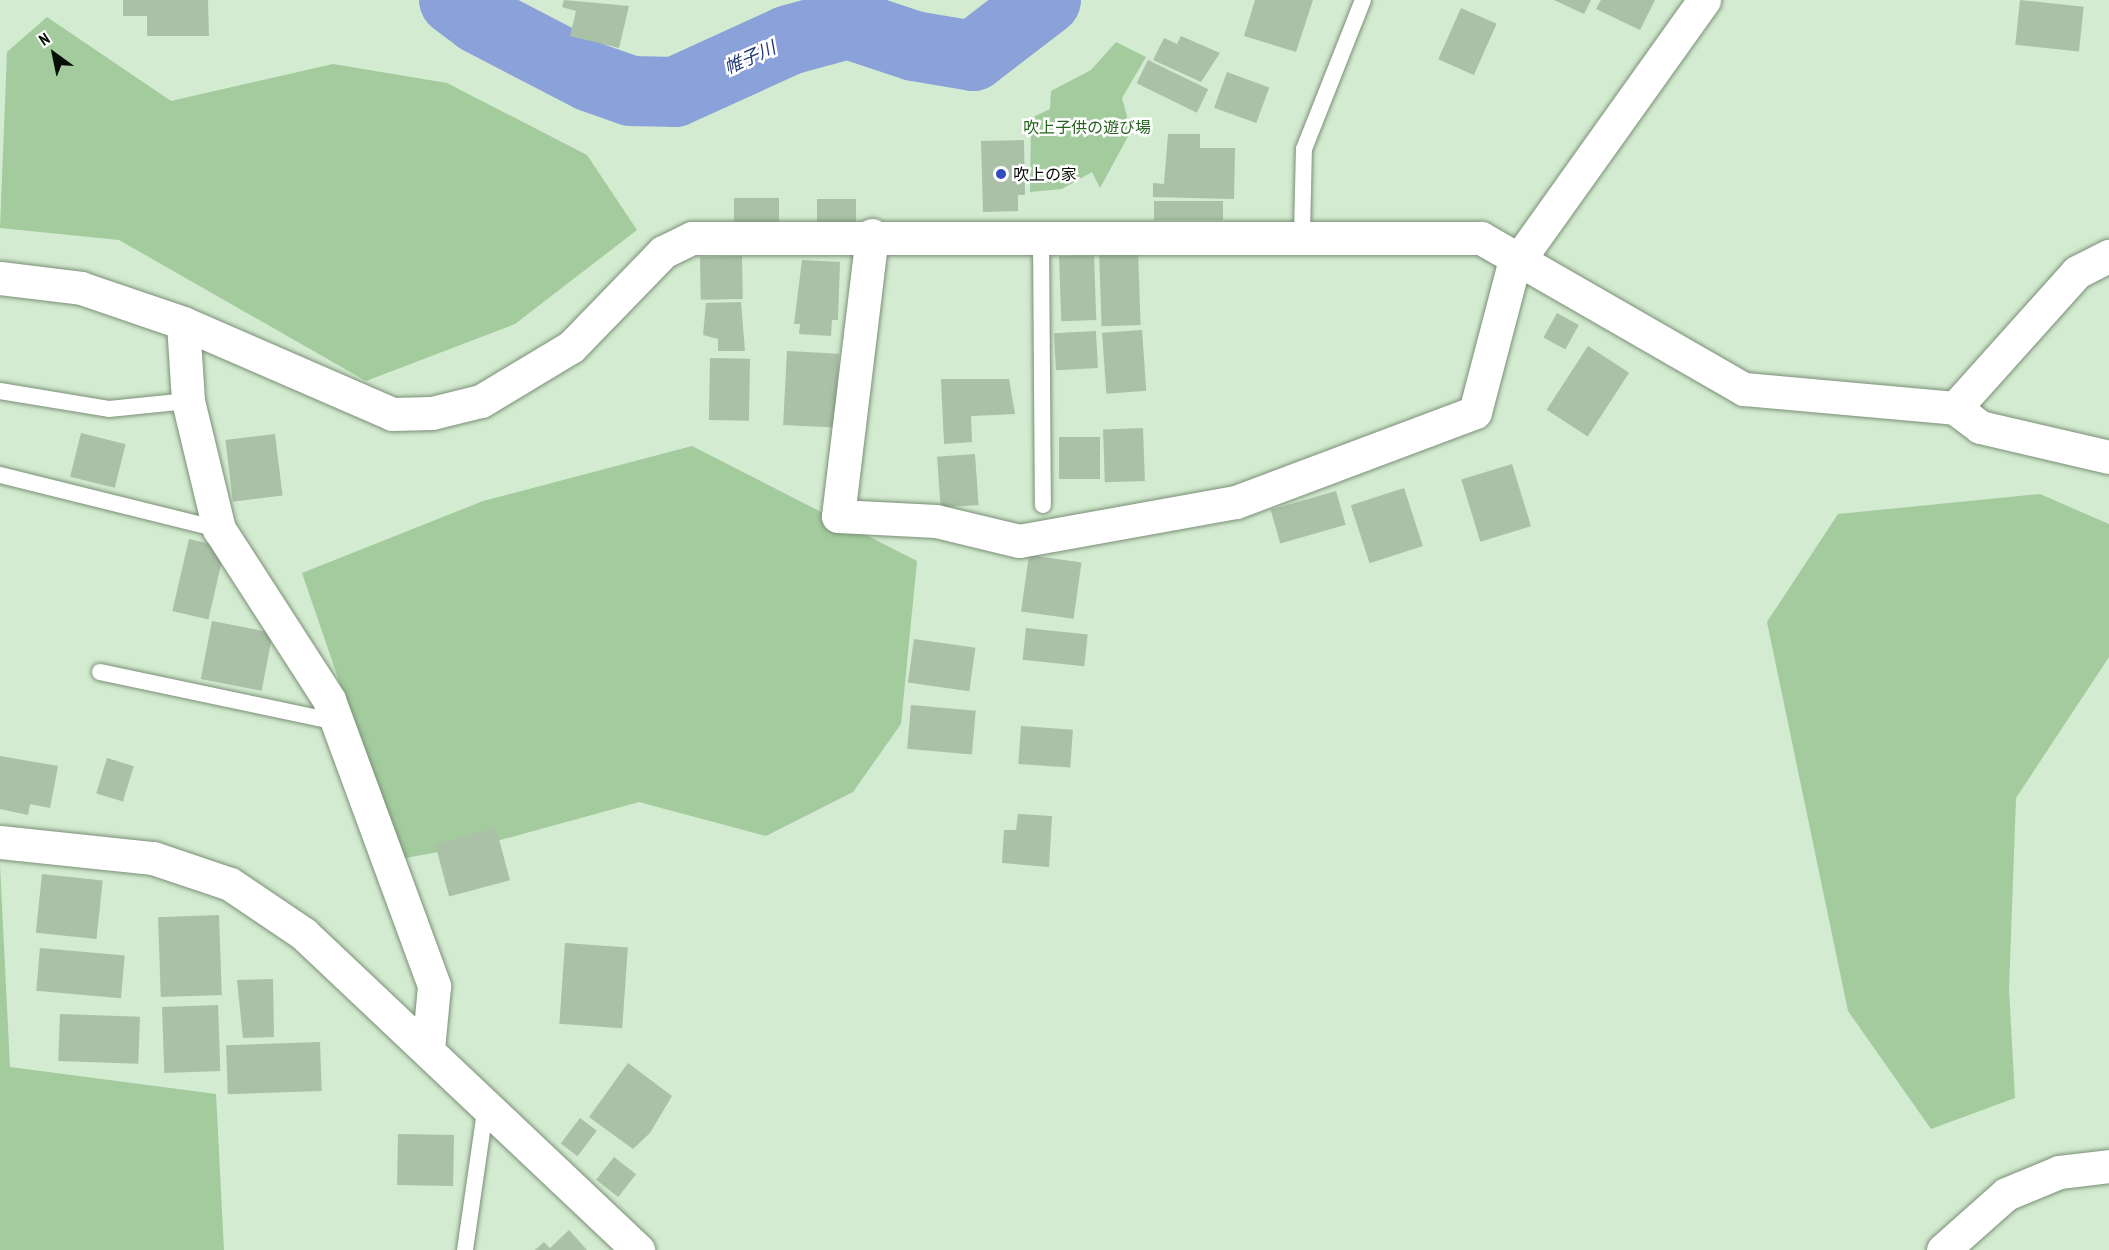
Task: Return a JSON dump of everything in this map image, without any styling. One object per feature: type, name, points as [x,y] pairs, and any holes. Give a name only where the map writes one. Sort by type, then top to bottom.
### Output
[{"type":"street","points":[[872,235],[838,516],[936,520],[1019,541],[1236,502],[1474,412],[1518,257],[1704,0]]},
{"type":"street","points":[[0,278],[81,288],[183,323],[392,414],[432,413],[481,401],[571,347],[663,252],[692,238],[872,235],[1302,234],[1481,238],[1518,257],[1744,389],[1956,408],[1980,427],[2109,457]]},
{"type":"street","points":[[1956,408],[2077,272],[2109,256]]},
{"type":"street","points":[[183,323],[188,402],[219,529],[329,700],[435,986],[428,1049]]},
{"type":"street","points":[[0,842],[153,858],[230,884],[304,934],[638,1250]]},
{"type":"street","points":[[1943,1250],[2006,1194],[2060,1172],[2109,1166]]},
{"type":"lane","points":[[1302,234],[1304,149],[1364,0]]},
{"type":"lane","points":[[1041,235],[1043,505]]},
{"type":"lane","points":[[0,391],[109,410],[188,402]]},
{"type":"lane","points":[[0,475],[219,529]]},
{"type":"lane","points":[[100,672],[337,722]]},
{"type":"lane","points":[[465,1250],[486,1104]]},
{"type":"green space","points":[[47,17],[171,101],[333,64],[447,83],[587,155],[637,230],[515,324],[366,381],[119,240],[0,228],[7,52]]},
{"type":"green space","name":"吹上子供の遊び場","points":[[1116,42],[1146,57],[1122,98],[1131,131],[1100,188],[1092,172],[1062,189],[1030,192],[1031,118],[1050,109],[1051,91],[1091,70]]},
{"type":"green space","points":[[692,446],[917,561],[901,724],[853,792],[766,836],[639,802],[493,842],[400,859],[302,573],[483,501]]},
{"type":"green space","points":[[2040,494],[2109,524],[2109,657],[2016,798],[2009,989],[2015,1098],[1931,1129],[1848,1011],[1767,622],[1838,514]]},
{"type":"green space","points":[[0,865],[10,1067],[216,1094],[224,1250],[0,1250]]},
{"type":"building","points":[[123,0],[208,0],[209,36],[147,36],[147,16],[123,16]]},
{"type":"building","points":[[564,0],[629,6],[619,48],[570,36],[576,11],[562,7]]},
{"type":"building","points":[[1255,0],[1313,0],[1296,52],[1244,36]]},
{"type":"building","points":[[1554,0],[1591,0],[1584,14]]},
{"type":"building","points":[[1601,0],[1655,0],[1640,30],[1596,9]]},
{"type":"building","points":[[2020,0],[2084,7],[2079,51],[2015,45]]},
{"type":"building","points":[[1461,8],[1497,24],[1474,75],[1438,59]]},
{"type":"building","points":[[1181,36],[1220,53],[1201,82],[1153,60],[1164,38],[1177,44]]},
{"type":"building","points":[[1148,60],[1208,89],[1197,113],[1137,83]]},
{"type":"building","points":[[1227,72],[1269,87],[1256,123],[1214,108]]},
{"type":"building","points":[[1168,134],[1200,134],[1200,148],[1235,148],[1234,199],[1153,197],[1153,183],[1164,184]]},
{"type":"building","points":[[1024,140],[1025,195],[1018,195],[1018,211],[983,212],[981,141]]},
{"type":"building","points":[[734,198],[779,198],[779,226],[734,226]]},
{"type":"building","points":[[817,199],[856,199],[856,224],[817,224]]},
{"type":"building","points":[[1154,201],[1223,201],[1223,220],[1154,220]]},
{"type":"building","points":[[1138,250],[1141,325],[1102,326],[1099,251]]},
{"type":"building","points":[[1094,255],[1096,320],[1061,321],[1059,256]]},
{"type":"building","points":[[742,256],[743,299],[701,300],[700,257]]},
{"type":"building","points":[[802,260],[840,262],[838,320],[832,320],[831,336],[799,334],[800,324],[794,324]]},
{"type":"building","points":[[741,302],[745,351],[718,351],[718,339],[703,335],[706,303]]},
{"type":"building","points":[[1557,313],[1579,325],[1565,350],[1543,337]]},
{"type":"building","points":[[1142,330],[1146,391],[1106,394],[1102,333]]},
{"type":"building","points":[[1096,331],[1098,368],[1056,370],[1054,333]]},
{"type":"building","points":[[1588,346],[1629,373],[1588,436],[1547,410]]},
{"type":"building","points":[[787,351],[839,354],[835,428],[783,425]]},
{"type":"building","points":[[710,358],[750,359],[749,421],[709,420]]},
{"type":"building","points":[[941,379],[1009,379],[1015,414],[971,416],[972,442],[944,444]]},
{"type":"building","points":[[1143,428],[1145,481],[1105,482],[1103,429]]},
{"type":"building","points":[[81,433],[126,444],[115,488],[70,477]]},
{"type":"building","points":[[275,434],[283,496],[233,502],[225,440]]},
{"type":"building","points":[[1059,437],[1100,437],[1100,479],[1059,479]]},
{"type":"building","points":[[975,454],[979,505],[941,508],[937,457]]},
{"type":"building","points":[[1512,464],[1531,526],[1480,542],[1461,479]]},
{"type":"building","points":[[1404,488],[1423,546],[1370,563],[1351,505]]},
{"type":"building","points":[[1336,491],[1346,525],[1280,543],[1271,510]]},
{"type":"building","points":[[189,539],[225,547],[208,619],[172,611]]},
{"type":"building","points":[[1029,555],[1081,562],[1074,619],[1021,611]]},
{"type":"building","points":[[212,621],[273,633],[262,691],[201,679]]},
{"type":"building","points":[[1026,628],[1088,634],[1084,666],[1023,660]]},
{"type":"building","points":[[914,639],[975,648],[969,691],[908,683]]},
{"type":"building","points":[[911,705],[976,711],[972,754],[907,749]]},
{"type":"building","points":[[1021,726],[1073,730],[1070,768],[1018,764]]},
{"type":"building","points":[[0,756],[58,766],[50,808],[30,804],[28,815],[0,809]]},
{"type":"building","points":[[107,758],[134,766],[123,802],[96,793]]},
{"type":"building","points":[[1018,814],[1052,816],[1049,867],[1002,863],[1004,830],[1016,830]]},
{"type":"building","points":[[496,828],[510,880],[449,896],[435,844]]},
{"type":"building","points":[[42,874],[103,880],[96,939],[36,933]]},
{"type":"building","points":[[219,915],[222,995],[161,997],[158,917]]},
{"type":"building","points":[[565,943],[628,947],[622,1028],[559,1024]]},
{"type":"building","points":[[40,948],[125,955],[121,998],[36,991]]},
{"type":"building","points":[[273,979],[274,1037],[243,1038],[237,980]]},
{"type":"building","points":[[218,1005],[220,1071],[164,1073],[162,1007]]},
{"type":"building","points":[[60,1014],[140,1017],[138,1064],[58,1061]]},
{"type":"building","points":[[320,1042],[322,1091],[228,1094],[226,1045]]},
{"type":"building","points":[[628,1063],[672,1096],[650,1133],[633,1149],[589,1117]]},
{"type":"building","points":[[580,1118],[597,1131],[578,1156],[561,1144]]},
{"type":"building","points":[[398,1134],[454,1135],[453,1186],[397,1185]]},
{"type":"building","points":[[614,1157],[636,1174],[618,1197],[596,1180]]},
{"type":"building","points":[[569,1230],[587,1250],[535,1250],[544,1242],[550,1248]]},
{"type":"waterway","name":"帷子川","points":[[454,0],[479,19],[591,77],[631,91],[675,92],[789,40],[848,24],[914,46],[973,56],[1046,0]]},
{"type":"place","name":"吹上の家","points":[[1001,174]]}]
